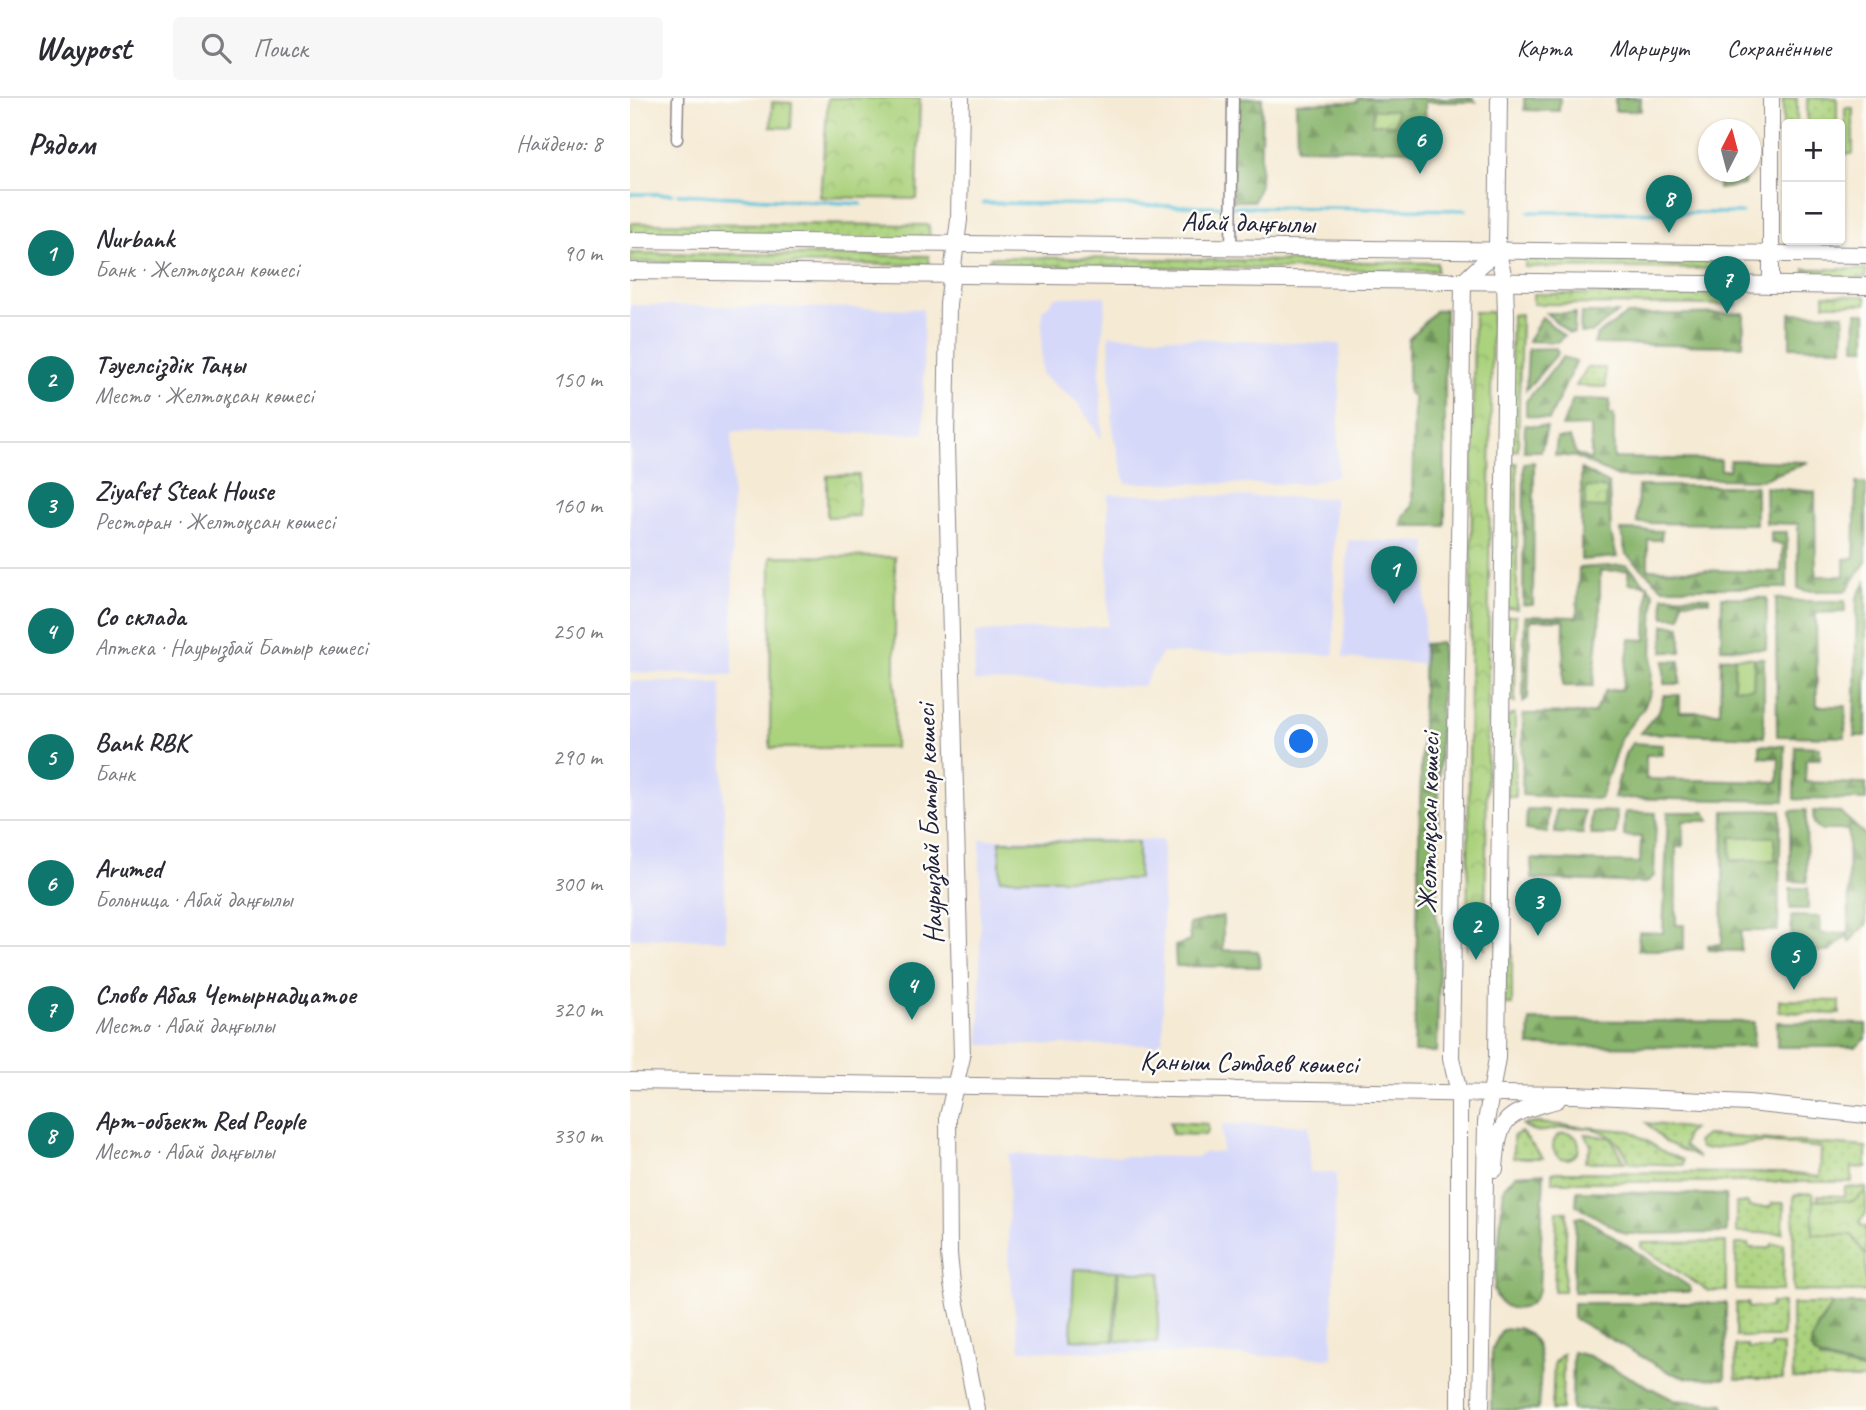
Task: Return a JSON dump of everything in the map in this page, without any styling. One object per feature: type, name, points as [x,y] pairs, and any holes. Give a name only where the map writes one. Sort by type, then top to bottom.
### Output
[{"type":"main road","points":[[954,275],[961,98]]},
{"type":"main road","points":[[1481,1410],[1486,1122],[1497,1058],[1502,863],[1505,282],[1497,250],[1499,98]]},
{"type":"main road","points":[[1770,285],[1771,98]]},
{"type":"main road","name":"Абай даңғылы","points":[[630,240],[1866,255]]},
{"type":"main road","points":[[1463,282],[1497,250]]},
{"type":"main road","name":"Абай даңғылы","points":[[630,271],[1866,286]]},
{"type":"main road","name":"Наурызбай Батыр көшесі","points":[[954,275],[948,304],[946,444],[962,1057],[948,1116],[949,1254],[952,1284],[977,1410]]},
{"type":"main road","name":"Желтоқсан көшесі","points":[[1459,1410],[1459,1093],[1451,1058],[1463,282]]},
{"type":"main road","name":"Қаныш Сәтбаев көшесі","points":[[630,1080],[1574,1095],[1748,1103],[1866,1115]]},
{"type":"main road","points":[[1483,1279],[1501,1127],[1515,1112],[1574,1095]]},
{"type":"main road","points":[[1460,1318],[1482,1319]]},
{"type":"street","points":[[677,139],[678,98]]},
{"type":"street","points":[[1231,248],[1233,98]]},
{"type":"shaded area","points":[[1106,296],[1100,369],[1102,440],[1077,402],[1041,374],[1042,311],[1056,297]]},
{"type":"shaded area","points":[[630,305],[923,309],[924,434],[732,432],[733,675],[630,672]]},
{"type":"shaded area","points":[[1109,335],[1340,344],[1338,475],[1305,484],[1126,483],[1113,434]]},
{"type":"shaded area","points":[[1108,494],[1334,498],[1334,655],[1162,653],[1143,686],[974,681],[975,632],[1108,626]]},
{"type":"shaded area","points":[[1348,540],[1427,542],[1423,664],[1343,658]]},
{"type":"shaded area","points":[[630,681],[722,683],[726,940],[630,938]]},
{"type":"shaded area","points":[[980,839],[1163,840],[1163,1039],[1156,1045],[980,1045]]},
{"type":"shaded area","points":[[1222,1124],[1309,1125],[1309,1172],[1336,1173],[1332,1358],[1020,1350],[1008,1261],[1009,1154],[1197,1157],[1206,1152],[1222,1152]]},
{"type":"green space","points":[[828,98],[920,98],[917,199],[820,197]]},
{"type":"green space","points":[[1233,98],[1262,98],[1260,184],[1254,201],[1232,201]]},
{"type":"green space","points":[[1358,98],[1473,98],[1476,102],[1425,102],[1426,150],[1297,148],[1296,103],[1357,102]]},
{"type":"green space","points":[[1524,98],[1560,98],[1559,111],[1524,110]]},
{"type":"green space","points":[[1615,98],[1641,98],[1641,111],[1615,111]]},
{"type":"green space","points":[[1783,98],[1797,98],[1797,119],[1783,119]]},
{"type":"green space","points":[[1807,98],[1837,98],[1837,119],[1807,119]]},
{"type":"green space","points":[[772,102],[792,103],[791,128],[771,127]]},
{"type":"green space","points":[[1845,108],[1853,108],[1853,154],[1845,154]]},
{"type":"green space","points":[[1373,110],[1396,110],[1396,124],[1372,124]]},
{"type":"green space","points":[[1718,182],[1744,182],[1744,185],[1718,189]]},
{"type":"green space","points":[[630,223],[929,225],[930,243],[630,240]]},
{"type":"green space","points":[[630,253],[929,256],[929,265],[630,262]]},
{"type":"green space","points":[[990,257],[1437,263],[1437,271],[990,265]]},
{"type":"green space","points":[[1525,258],[1724,261],[1724,269],[1525,267]]},
{"type":"green space","points":[[1805,269],[1866,269],[1866,278],[1805,278]]},
{"type":"green space","points":[[1533,294],[1736,294],[1736,305],[1533,304]]},
{"type":"green space","points":[[1824,295],[1866,296],[1866,304],[1824,304]]},
{"type":"green space","points":[[1445,309],[1445,526],[1402,526],[1403,517],[1412,507],[1414,397],[1408,392],[1408,340],[1435,311]]},
{"type":"green space","points":[[1474,312],[1492,312],[1485,948],[1476,935],[1467,948]]},
{"type":"green space","points":[[1546,313],[1575,313],[1574,333],[1569,333]]},
{"type":"green space","points":[[1581,313],[1618,313],[1591,333],[1580,333]]},
{"type":"green space","points":[[1744,313],[1743,346],[1594,344],[1597,335],[1626,315]]},
{"type":"green space","points":[[1790,313],[1844,314],[1843,348],[1790,347]]},
{"type":"green space","points":[[1856,313],[1866,313],[1866,348],[1855,348]]},
{"type":"green space","points":[[1521,314],[1518,450],[1509,451],[1512,315]]},
{"type":"green space","points":[[1542,317],[1564,336],[1557,342],[1528,341]]},
{"type":"green space","points":[[1556,348],[1558,353],[1526,390],[1528,349]]},
{"type":"green space","points":[[1563,357],[1576,362],[1549,420],[1526,415],[1526,401]]},
{"type":"green space","points":[[1587,368],[1605,368],[1606,387],[1576,386]]},
{"type":"green space","points":[[1573,399],[1610,400],[1609,414],[1614,414],[1614,458],[1721,460],[1721,470],[1729,470],[1730,460],[1808,462],[1761,480],[1618,477],[1576,457],[1555,455],[1557,438],[1570,438],[1576,454],[1591,460],[1591,426],[1562,427]]},
{"type":"green space","points":[[1525,425],[1547,427],[1541,451],[1524,451]]},
{"type":"green space","points":[[1534,462],[1533,605],[1523,605],[1524,463]]},
{"type":"green space","points":[[1509,463],[1517,463],[1517,609],[1507,608]]},
{"type":"green space","points":[[1581,469],[1609,484],[1611,534],[1617,557],[1581,560]]},
{"type":"green space","points":[[859,475],[859,516],[827,517],[827,476]]},
{"type":"green space","points":[[1856,483],[1866,483],[1866,562],[1846,591],[1804,591],[1798,588],[1798,524],[1766,523],[1765,487],[1815,492],[1816,576],[1844,576],[1844,559],[1854,558]]},
{"type":"green space","points":[[1638,486],[1756,486],[1756,524],[1637,523]]},
{"type":"green space","points":[[1586,487],[1607,488],[1606,508],[1585,507]]},
{"type":"green space","points":[[1621,530],[1662,531],[1661,540],[1648,540],[1648,569],[1781,572],[1783,544],[1771,543],[1771,532],[1787,532],[1787,588],[1663,588],[1626,554]]},
{"type":"green space","points":[[771,556],[895,557],[895,748],[770,748]]},
{"type":"green space","points":[[1627,565],[1646,585],[1629,583],[1628,570],[1600,571],[1600,618],[1593,686],[1563,686],[1564,620],[1530,620],[1528,698],[1523,702],[1525,616],[1577,617],[1579,568]]},
{"type":"green space","points":[[1866,582],[1866,736],[1854,736],[1857,597]]},
{"type":"green space","points":[[1648,587],[1654,593],[1651,692],[1643,709],[1621,737],[1600,799],[1522,795],[1523,714],[1594,713],[1605,691],[1622,689],[1630,639],[1646,640]]},
{"type":"green space","points":[[1663,596],[1709,597],[1709,601],[1682,601],[1681,617],[1664,617]]},
{"type":"green space","points":[[1722,597],[1767,598],[1766,649],[1721,648]]},
{"type":"green space","points":[[1776,598],[1845,601],[1845,612],[1816,613],[1817,706],[1846,706],[1845,737],[1777,736]]},
{"type":"green space","points":[[1507,616],[1516,616],[1515,703],[1507,700]]},
{"type":"green space","points":[[1664,625],[1681,626],[1681,652],[1663,652]]},
{"type":"green space","points":[[1442,643],[1436,920],[1440,928],[1437,1052],[1414,1052],[1424,644]]},
{"type":"green space","points":[[1735,657],[1734,687],[1753,688],[1754,658],[1764,658],[1764,737],[1640,733],[1659,711],[1664,695],[1680,695],[1680,712],[1720,712],[1721,658]]},
{"type":"green space","points":[[1735,657],[1754,658],[1753,688],[1734,688]]},
{"type":"green space","points":[[1664,661],[1680,661],[1680,684],[1664,684]]},
{"type":"green space","points":[[1515,714],[1515,797],[1507,797],[1508,716]]},
{"type":"green space","points":[[1632,743],[1663,745],[1663,755],[1646,755],[1646,779],[1778,782],[1779,758],[1760,757],[1760,745],[1785,746],[1784,801],[1614,798],[1625,754]]},
{"type":"green space","points":[[1795,746],[1820,747],[1820,759],[1806,759],[1805,782],[1866,784],[1866,800],[1794,799]]},
{"type":"green space","points":[[1527,809],[1548,810],[1548,833],[1526,830]]},
{"type":"green space","points":[[1556,810],[1584,811],[1583,834],[1555,833]]},
{"type":"green space","points":[[1781,810],[1778,931],[1741,931],[1741,951],[1709,950],[1708,945],[1722,944],[1724,811]]},
{"type":"green space","points":[[1806,810],[1807,882],[1790,881],[1790,811]]},
{"type":"green space","points":[[1591,811],[1617,812],[1616,835],[1591,835]]},
{"type":"green space","points":[[1813,811],[1840,812],[1866,836],[1866,925],[1849,942],[1848,935],[1829,952],[1792,951],[1791,916],[1820,917],[1821,934],[1849,933],[1848,830],[1820,830],[1814,823]]},
{"type":"green space","points":[[1625,812],[1656,813],[1654,876],[1646,883],[1532,879],[1531,859],[1640,863],[1641,837],[1624,836]]},
{"type":"green space","points":[[1668,812],[1705,812],[1710,821],[1683,821],[1683,847],[1676,847],[1676,925],[1684,925],[1684,950],[1638,950],[1639,932],[1663,933]]},
{"type":"green space","points":[[1731,837],[1775,837],[1775,860],[1731,860]]},
{"type":"green space","points":[[1000,841],[1138,842],[1138,879],[1000,879]]},
{"type":"green space","points":[[1790,888],[1808,888],[1808,909],[1790,909]]},
{"type":"green space","points":[[1223,916],[1223,950],[1258,951],[1260,967],[1176,966],[1175,946],[1190,941],[1189,924]]},
{"type":"green space","points":[[1512,943],[1512,1005],[1505,1005],[1507,944]]},
{"type":"green space","points":[[1779,1000],[1840,1001],[1840,1014],[1779,1012]]},
{"type":"green space","points":[[1530,1020],[1754,1022],[1753,1047],[1529,1046]]},
{"type":"green space","points":[[1777,1022],[1866,1024],[1866,1039],[1856,1047],[1777,1047]]},
{"type":"green space","points":[[1170,1122],[1208,1124],[1208,1131],[1205,1135],[1172,1134]]},
{"type":"green space","points":[[1537,1123],[1631,1131],[1666,1153],[1683,1160],[1683,1165],[1630,1163],[1611,1137],[1594,1129],[1573,1127],[1537,1131],[1523,1125]]},
{"type":"green space","points":[[1647,1123],[1693,1129],[1686,1135],[1684,1146],[1699,1158],[1665,1142]]},
{"type":"green space","points":[[1521,1132],[1543,1158],[1513,1158],[1513,1136]]},
{"type":"green space","points":[[1566,1133],[1575,1137],[1579,1146],[1575,1155],[1566,1159],[1557,1155],[1553,1146],[1557,1137]]},
{"type":"green space","points":[[1585,1134],[1611,1138],[1625,1162],[1585,1162],[1591,1145]]},
{"type":"green space","points":[[1706,1135],[1866,1147],[1866,1167],[1852,1168],[1852,1182],[1552,1182],[1552,1172],[1788,1173],[1820,1177],[1821,1148],[1765,1142],[1700,1148],[1697,1142]]},
{"type":"green space","points":[[1544,1173],[1539,1290],[1530,1304],[1523,1308],[1509,1308],[1494,1290],[1504,1187],[1516,1175]]},
{"type":"green space","points":[[1845,1187],[1866,1188],[1866,1192],[1853,1201],[1818,1200],[1818,1195],[1844,1196]]},
{"type":"green space","points":[[1577,1191],[1726,1195],[1726,1233],[1625,1234],[1576,1205]]},
{"type":"green space","points":[[1866,1192],[1866,1214],[1860,1221],[1862,1226],[1866,1226],[1866,1256],[1852,1235],[1813,1234],[1813,1200],[1853,1201]]},
{"type":"green space","points":[[1813,1193],[1813,1234],[1852,1235],[1866,1256],[1866,1292],[1793,1291],[1794,1195]]},
{"type":"green space","points":[[1736,1203],[1748,1203],[1749,1207],[1771,1207],[1772,1203],[1784,1203],[1783,1233],[1736,1233]]},
{"type":"green space","points":[[1557,1211],[1567,1212],[1564,1291],[1554,1291]]},
{"type":"green space","points":[[1576,1217],[1583,1217],[1690,1287],[1690,1292],[1573,1292]]},
{"type":"green space","points":[[1726,1242],[1726,1291],[1708,1291],[1641,1247],[1641,1243]]},
{"type":"green space","points":[[1736,1244],[1748,1244],[1749,1248],[1771,1248],[1772,1244],[1784,1244],[1783,1291],[1736,1290]]},
{"type":"green space","points":[[1074,1269],[1117,1271],[1113,1341],[1071,1339]]},
{"type":"green space","points":[[1119,1271],[1161,1273],[1157,1343],[1115,1341]]},
{"type":"green space","points":[[1573,1303],[1726,1303],[1725,1379],[1687,1378],[1671,1373],[1573,1318]]},
{"type":"green space","points":[[1736,1303],[1748,1303],[1748,1308],[1771,1307],[1771,1303],[1783,1303],[1783,1337],[1736,1337]]},
{"type":"green space","points":[[1792,1304],[1833,1304],[1818,1325],[1820,1360],[1866,1371],[1866,1379],[1793,1379]]},
{"type":"green space","points":[[1833,1304],[1866,1304],[1866,1371],[1823,1359],[1811,1348],[1820,1324]]},
{"type":"green space","points":[[1518,1328],[1528,1333],[1539,1351],[1541,1375],[1538,1410],[1491,1410],[1492,1349],[1502,1330]]},
{"type":"green space","points":[[1735,1345],[1747,1345],[1748,1349],[1771,1349],[1771,1345],[1783,1345],[1783,1379],[1736,1379]]},
{"type":"green space","points":[[1573,1352],[1589,1356],[1674,1400],[1724,1404],[1724,1410],[1572,1410]]},
{"type":"green space","points":[[1563,1354],[1562,1410],[1552,1410],[1554,1362]]},
{"type":"waterway","points":[[630,194],[672,194]]},
{"type":"waterway","points":[[678,194],[861,204]]},
{"type":"waterway","points":[[983,203],[1466,210]]},
{"type":"waterway","points":[[1529,212],[1742,213]]},
{"type":"place","name":"Arumed","points":[[1420,174]]},
{"type":"place","name":"Арт-объект Red People","points":[[1669,233]]},
{"type":"place","name":"Слово Абая Четырнадцатое","points":[[1727,314]]},
{"type":"place","name":"Nurbank","points":[[1394,604]]},
{"type":"place","name":"Ziyafet Steak House","points":[[1538,936]]},
{"type":"place","name":"Тәуелсіздік Таңы","points":[[1476,960]]},
{"type":"place","name":"Bank RBK","points":[[1794,990]]},
{"type":"place","name":"Со склада","points":[[912,1020]]}]
